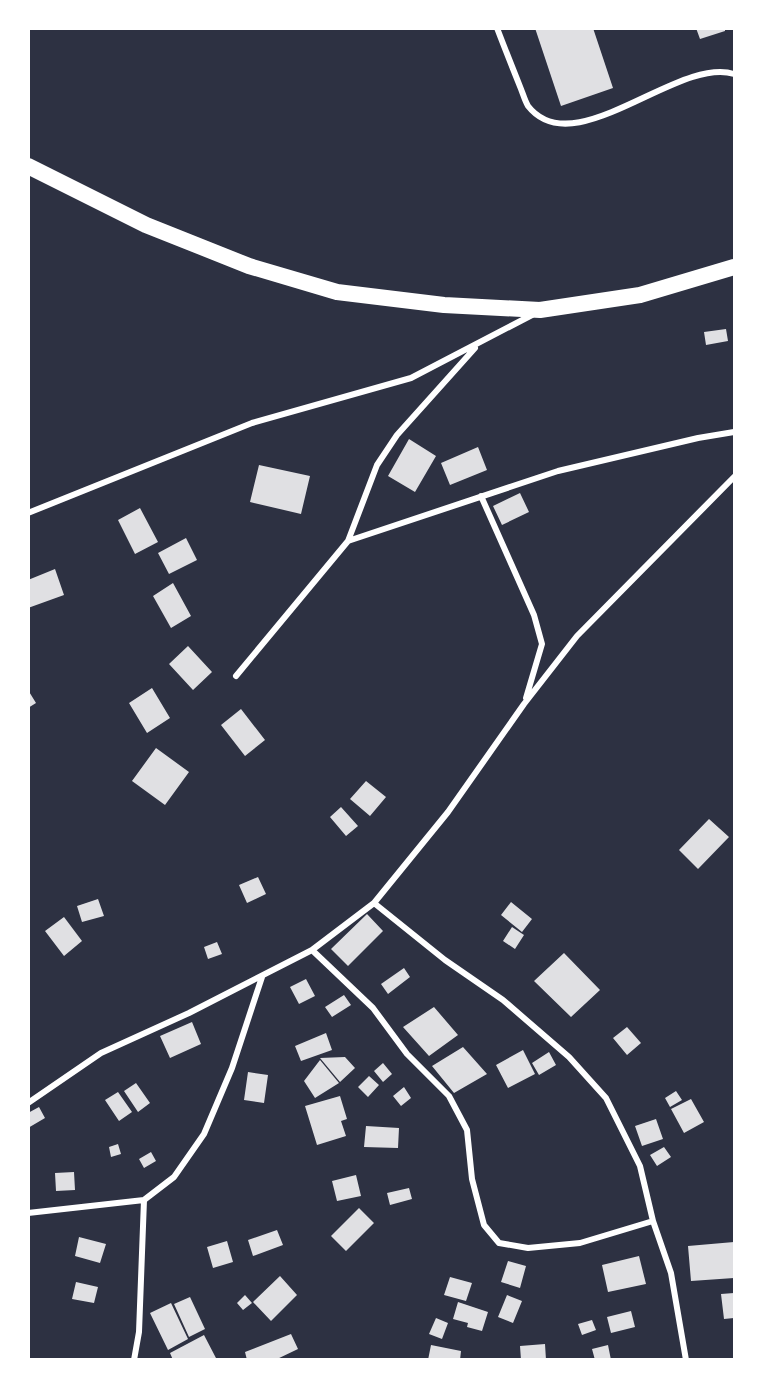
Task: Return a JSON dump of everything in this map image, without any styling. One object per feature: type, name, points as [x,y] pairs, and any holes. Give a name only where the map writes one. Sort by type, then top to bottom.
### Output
[{"type":"highway","points":[[28,166],[146,225],[249,266],[337,292],[444,305],[540,310],[640,295],[735,267]]},
{"type":"street","points":[[497,28],[528,105],[546,120],[570,123],[596,119],[693,76],[729,72],[735,74]]},
{"type":"street","points":[[28,513],[252,423],[411,378],[540,310]]},
{"type":"street","points":[[236,676],[348,541],[377,465],[397,435],[479,343]]},
{"type":"street","points":[[348,541],[558,471],[698,438],[735,432]]},
{"type":"street","points":[[28,1103],[101,1053],[262,977],[312,950],[374,903],[448,812],[524,704],[577,636],[735,477]]},
{"type":"street","points":[[481,496],[534,615],[542,644],[524,704]]},
{"type":"street","points":[[374,903],[445,960],[503,1000],[569,1057],[606,1098],[639,1166],[653,1221],[670,1273],[686,1359]]},
{"type":"street","points":[[312,950],[373,1008],[407,1054],[448,1095],[467,1130],[472,1179],[484,1225],[499,1243],[528,1248],[580,1243],[653,1221]]},
{"type":"street","points":[[28,1213],[144,1200],[174,1177],[204,1134],[232,1068],[262,977]]},
{"type":"street","points":[[134,1359],[139,1332],[144,1200]]},
{"type":"building","points":[[535,28],[593,28],[613,88],[561,106]]},
{"type":"building","points":[[696,28],[725,28],[725,31],[700,39]]},
{"type":"building","points":[[726,329],[728,341],[706,345],[704,332]]},
{"type":"building","points":[[409,439],[436,456],[415,492],[388,476]]},
{"type":"building","points":[[478,447],[487,470],[450,485],[441,463]]},
{"type":"building","points":[[259,465],[310,476],[301,514],[250,502]]},
{"type":"building","points":[[520,493],[529,512],[502,525],[493,506]]},
{"type":"building","points":[[140,508],[158,542],[135,554],[118,520]]},
{"type":"building","points":[[186,538],[197,560],[169,574],[158,553]]},
{"type":"building","points":[[55,569],[64,595],[28,608],[28,580]]},
{"type":"building","points":[[173,583],[191,616],[171,628],[153,596]]},
{"type":"building","points":[[188,646],[212,672],[193,690],[169,664]]},
{"type":"building","points":[[152,688],[170,718],[147,733],[129,703]]},
{"type":"building","points":[[28,690],[36,703],[28,708]]},
{"type":"building","points":[[241,709],[265,740],[245,756],[221,725]]},
{"type":"building","points":[[156,748],[189,772],[165,805],[132,781]]},
{"type":"building","points":[[366,781],[386,797],[370,816],[350,799]]},
{"type":"building","points":[[341,807],[358,826],[346,836],[330,817]]},
{"type":"building","points":[[709,819],[729,837],[698,869],[679,850]]},
{"type":"building","points":[[258,877],[266,894],[247,903],[239,885]]},
{"type":"building","points":[[98,899],[104,916],[82,922],[77,906]]},
{"type":"building","points":[[511,902],[532,919],[522,932],[501,915]]},
{"type":"building","points":[[367,914],[383,931],[348,966],[331,949]]},
{"type":"building","points":[[64,917],[82,941],[64,956],[45,931]]},
{"type":"building","points":[[512,927],[524,935],[515,949],[503,941]]},
{"type":"building","points":[[217,942],[222,954],[208,959],[204,947]]},
{"type":"building","points":[[564,953],[600,990],[571,1017],[534,981]]},
{"type":"building","points":[[404,968],[410,977],[388,994],[381,984]]},
{"type":"building","points":[[306,979],[315,996],[299,1004],[290,987]]},
{"type":"building","points":[[344,995],[351,1005],[332,1017],[325,1007]]},
{"type":"building","points":[[434,1007],[458,1035],[429,1056],[403,1027]]},
{"type":"building","points":[[192,1022],[201,1044],[170,1058],[160,1036]]},
{"type":"building","points":[[627,1027],[641,1043],[627,1055],[613,1038]]},
{"type":"building","points":[[326,1033],[332,1050],[301,1061],[295,1046]]},
{"type":"building","points":[[463,1047],[487,1074],[454,1093],[432,1066]]},
{"type":"building","points":[[523,1050],[535,1074],[508,1088],[496,1065]]},
{"type":"building","points":[[549,1052],[556,1065],[539,1075],[532,1063]]},
{"type":"building","points":[[345,1057],[355,1068],[340,1082],[320,1058]]},
{"type":"building","points":[[320,1060],[339,1083],[315,1098],[304,1081]]},
{"type":"building","points":[[383,1063],[392,1074],[383,1082],[374,1071]]},
{"type":"building","points":[[248,1072],[268,1075],[264,1103],[244,1100]]},
{"type":"building","points":[[369,1076],[379,1085],[368,1097],[358,1087]]},
{"type":"building","points":[[136,1083],[150,1103],[138,1112],[124,1091]]},
{"type":"building","points":[[404,1087],[411,1098],[401,1106],[393,1096]]},
{"type":"building","points":[[676,1091],[682,1100],[670,1107],[665,1098]]},
{"type":"building","points":[[118,1092],[132,1112],[119,1121],[105,1100]]},
{"type":"building","points":[[340,1096],[347,1119],[341,1121],[346,1136],[317,1145],[305,1106]]},
{"type":"building","points":[[691,1099],[704,1122],[684,1133],[671,1109]]},
{"type":"building","points":[[39,1107],[45,1118],[28,1128],[28,1113]]},
{"type":"building","points":[[656,1119],[663,1139],[642,1146],[635,1126]]},
{"type":"building","points":[[366,1126],[399,1128],[398,1148],[364,1147]]},
{"type":"building","points":[[118,1144],[121,1154],[111,1157],[109,1147]]},
{"type":"building","points":[[664,1147],[671,1157],[657,1166],[650,1155]]},
{"type":"building","points":[[151,1152],[156,1161],[144,1168],[139,1159]]},
{"type":"building","points":[[74,1172],[75,1190],[56,1191],[55,1173]]},
{"type":"building","points":[[356,1175],[361,1196],[337,1201],[332,1181]]},
{"type":"building","points":[[409,1188],[412,1199],[390,1205],[387,1193]]},
{"type":"building","points":[[359,1208],[374,1223],[346,1251],[331,1236]]},
{"type":"building","points":[[277,1230],[283,1245],[253,1256],[248,1240]]},
{"type":"building","points":[[79,1237],[106,1244],[100,1263],[75,1256]]},
{"type":"building","points":[[227,1241],[233,1262],[213,1268],[207,1247]]},
{"type":"building","points":[[734,1242],[734,1278],[691,1281],[688,1246]]},
{"type":"building","points":[[639,1256],[646,1284],[608,1292],[602,1265]]},
{"type":"building","points":[[508,1261],[526,1266],[520,1288],[501,1282]]},
{"type":"building","points":[[280,1276],[297,1295],[271,1321],[253,1302]]},
{"type":"building","points":[[450,1277],[472,1283],[466,1301],[444,1295]]},
{"type":"building","points":[[76,1282],[98,1287],[94,1303],[72,1299]]},
{"type":"building","points":[[734,1293],[734,1318],[724,1319],[721,1294]]},
{"type":"building","points":[[245,1295],[252,1303],[243,1310],[237,1303]]},
{"type":"building","points":[[507,1295],[522,1301],[513,1323],[498,1317]]},
{"type":"building","points":[[190,1297],[205,1329],[189,1337],[174,1304]]},
{"type":"building","points":[[458,1302],[488,1312],[482,1331],[467,1327],[468,1323],[453,1319]]},
{"type":"building","points":[[171,1303],[188,1339],[168,1350],[150,1313]]},
{"type":"building","points":[[631,1311],[635,1327],[611,1333],[607,1317]]},
{"type":"building","points":[[436,1318],[448,1323],[442,1339],[429,1334]]},
{"type":"building","points":[[592,1320],[596,1330],[582,1335],[578,1324]]},
{"type":"building","points":[[291,1334],[298,1349],[275,1360],[247,1360],[245,1352]]},
{"type":"building","points":[[204,1335],[217,1360],[173,1360],[170,1353]]},
{"type":"building","points":[[545,1344],[546,1360],[521,1360],[520,1346]]},
{"type":"building","points":[[431,1345],[461,1351],[460,1360],[428,1360]]},
{"type":"building","points":[[608,1345],[611,1360],[595,1360],[592,1349]]}]
